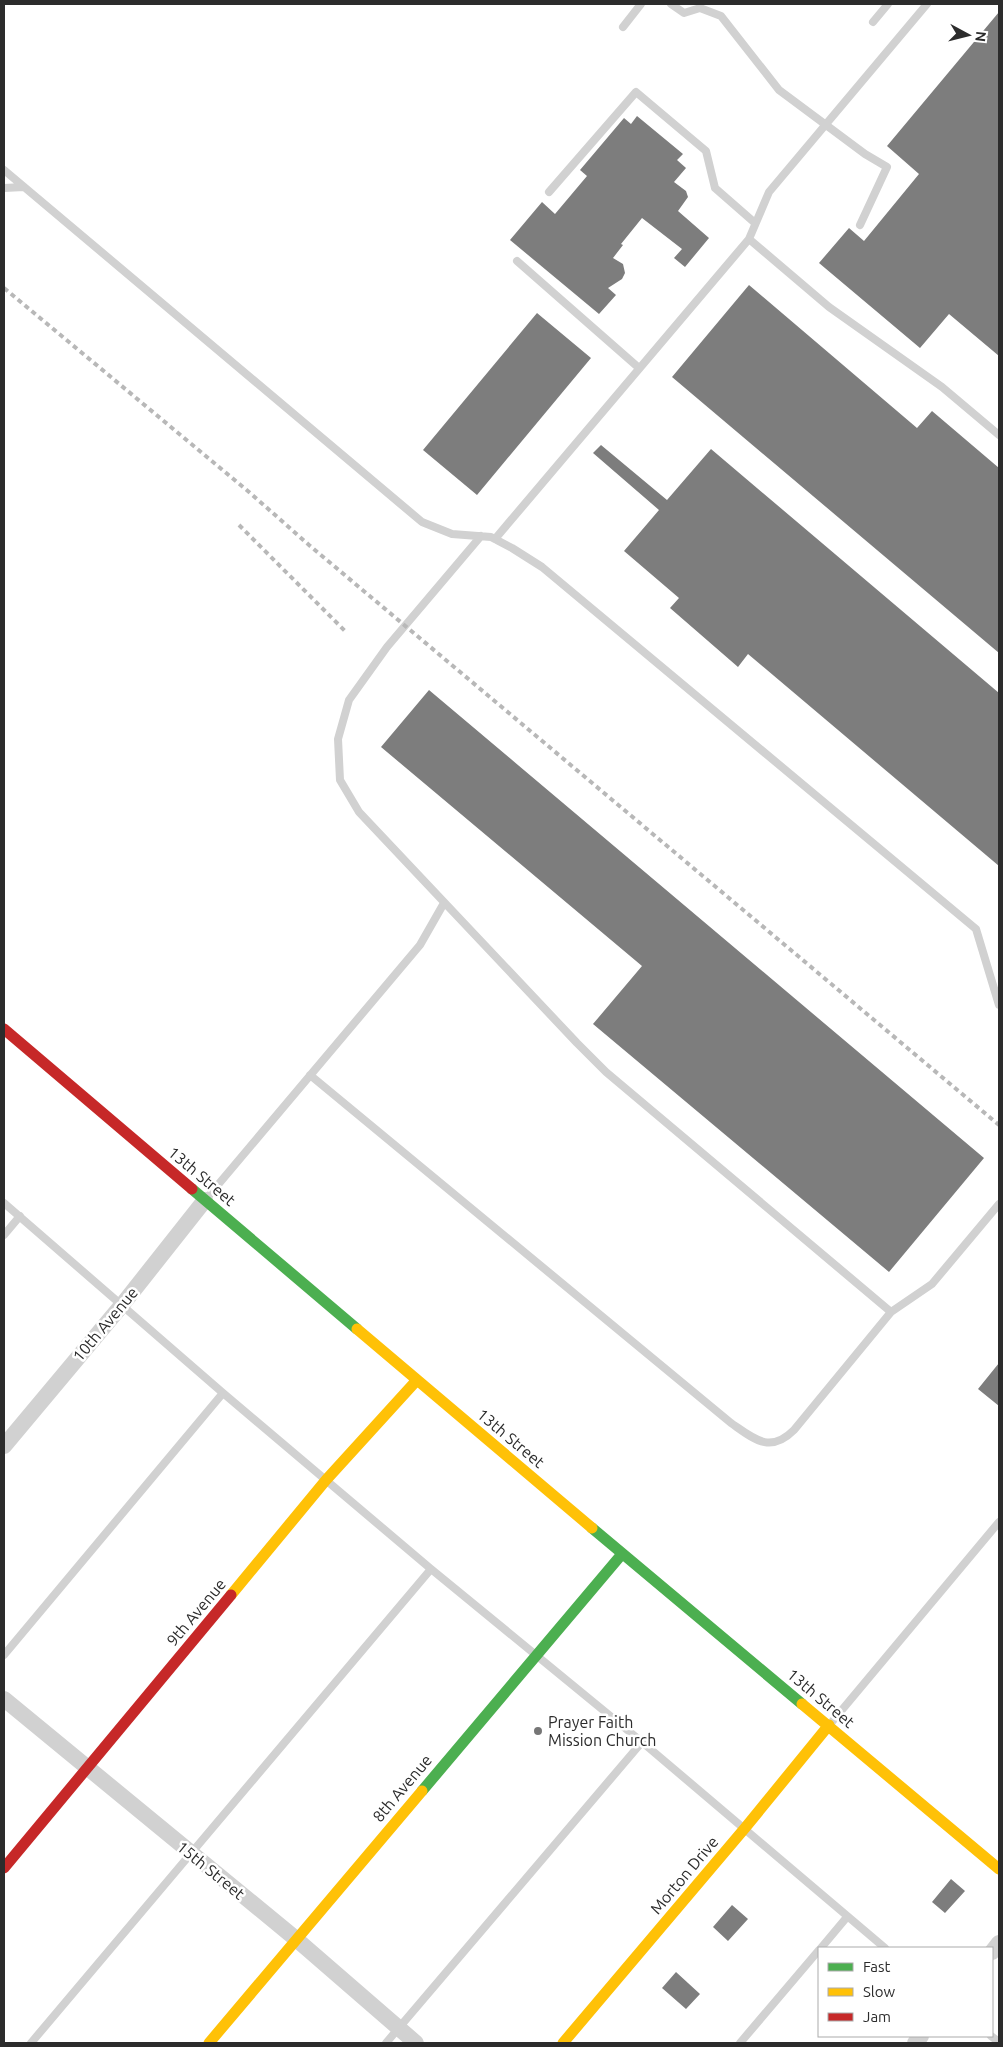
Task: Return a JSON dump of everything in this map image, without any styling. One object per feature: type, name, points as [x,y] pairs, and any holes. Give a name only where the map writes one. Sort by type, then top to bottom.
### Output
[{"type":"street","name":"13th Street","points":[[4,1029],[622,1554],[999,1869]]},
{"type":"street","name":"10th Avenue","points":[[4,1446],[122,1304],[205,1200]]},
{"type":"street","name":"9th Avenue","points":[[4,1868],[326,1480],[417,1380]]},
{"type":"street","name":"8th Avenue","points":[[209,2043],[622,1554]]},
{"type":"street","name":"15th Street","points":[[4,1699],[296,1939],[416,2043]]},
{"type":"street","name":"Morton Drive","points":[[563,2043],[829,1726]]},
{"type":"lane","points":[[623,27],[641,4]]},
{"type":"lane","points":[[671,4],[684,13],[700,8],[722,16],[779,90],[865,154],[887,167],[860,225]]},
{"type":"lane","points":[[872,22],[888,4]]},
{"type":"lane","points":[[495,539],[749,239],[769,192],[927,4]]},
{"type":"lane","points":[[549,192],[636,92],[706,151],[715,188],[755,223]]},
{"type":"lane","points":[[4,170],[422,522],[452,534],[495,539],[542,567],[976,928],[999,1005]]},
{"type":"lane","points":[[4,188],[24,187]]},
{"type":"lane","points":[[749,239],[829,308],[942,387],[999,435]]},
{"type":"lane","points":[[516,261],[639,368]]},
{"type":"lane","points":[[481,536],[387,647],[349,700],[338,739],[340,780],[359,812],[606,1072],[891,1312]]},
{"type":"lane","points":[[205,1200],[420,945],[444,903]]},
{"type":"lane","points":[[310,1075],[731,1423],[760,1441],[772,1443],[785,1440],[891,1312],[932,1284],[999,1204]]},
{"type":"lane","points":[[4,1203],[223,1393],[431,1569],[642,1742],[884,1947]]},
{"type":"lane","points":[[4,1235],[20,1216]]},
{"type":"lane","points":[[4,1656],[223,1393]]},
{"type":"lane","points":[[829,1726],[999,1522]]},
{"type":"lane","points":[[31,2043],[431,1569]]},
{"type":"lane","points":[[386,2043],[642,1742]]},
{"type":"lane","points":[[822,1947],[847,1917]]},
{"type":"lane","points":[[740,2043],[818,1951]]},
{"type":"building","points":[[999,12],[999,356],[949,314],[920,348],[819,263],[849,228],[864,241],[919,174],[887,146]]},
{"type":"building","points":[[637,116],[683,154],[677,160],[686,168],[674,182],[686,191],[688,197],[678,211],[709,238],[685,267],[674,258],[682,249],[642,218],[621,244],[623,245],[613,258],[623,264],[625,273],[622,279],[608,288],[616,295],[599,314],[510,240],[542,202],[555,214],[587,176],[580,170],[624,118],[631,124]]},
{"type":"building","points":[[749,285],[917,428],[932,411],[999,468],[999,653],[672,377]]},
{"type":"building","points":[[537,313],[591,358],[477,495],[423,450]]},
{"type":"building","points":[[601,445],[667,500],[711,449],[999,693],[999,866],[748,654],[738,667],[670,608],[679,598],[624,551],[659,510],[593,453]]},
{"type":"building","points":[[429,690],[984,1158],[889,1272],[593,1024],[642,966],[381,747]]},
{"type":"building","points":[[999,1363],[999,1406],[978,1389]]},
{"type":"building","points":[[951,1879],[965,1891],[945,1913],[932,1902]]},
{"type":"building","points":[[732,1905],[748,1919],[728,1941],[713,1927]]},
{"type":"building","points":[[676,1972],[700,1994],[686,2009],[662,1988]]},
{"type":"railway","points":[[4,288],[249,492],[309,545],[999,1125]]},
{"type":"railway","points":[[239,525],[347,633]]},
{"type":"traffic: fast","points":[[192,1189],[357,1329]]},
{"type":"traffic: fast","points":[[592,1528],[802,1704]]},
{"type":"traffic: fast","points":[[422,1791],[622,1554]]},
{"type":"traffic: slow","points":[[357,1329],[592,1528]]},
{"type":"traffic: slow","points":[[231,1595],[326,1480],[417,1380]]},
{"type":"traffic: slow","points":[[802,1704],[999,1869]]},
{"type":"traffic: slow","points":[[563,2043],[745,1828],[829,1725]]},
{"type":"traffic: slow","points":[[209,2043],[422,1791]]},
{"type":"traffic: jam","points":[[4,1029],[192,1189]]},
{"type":"traffic: jam","points":[[4,1868],[231,1595]]},
{"type":"place","name":"Prayer Faith Mission Church","points":[[538,1731]]}]
